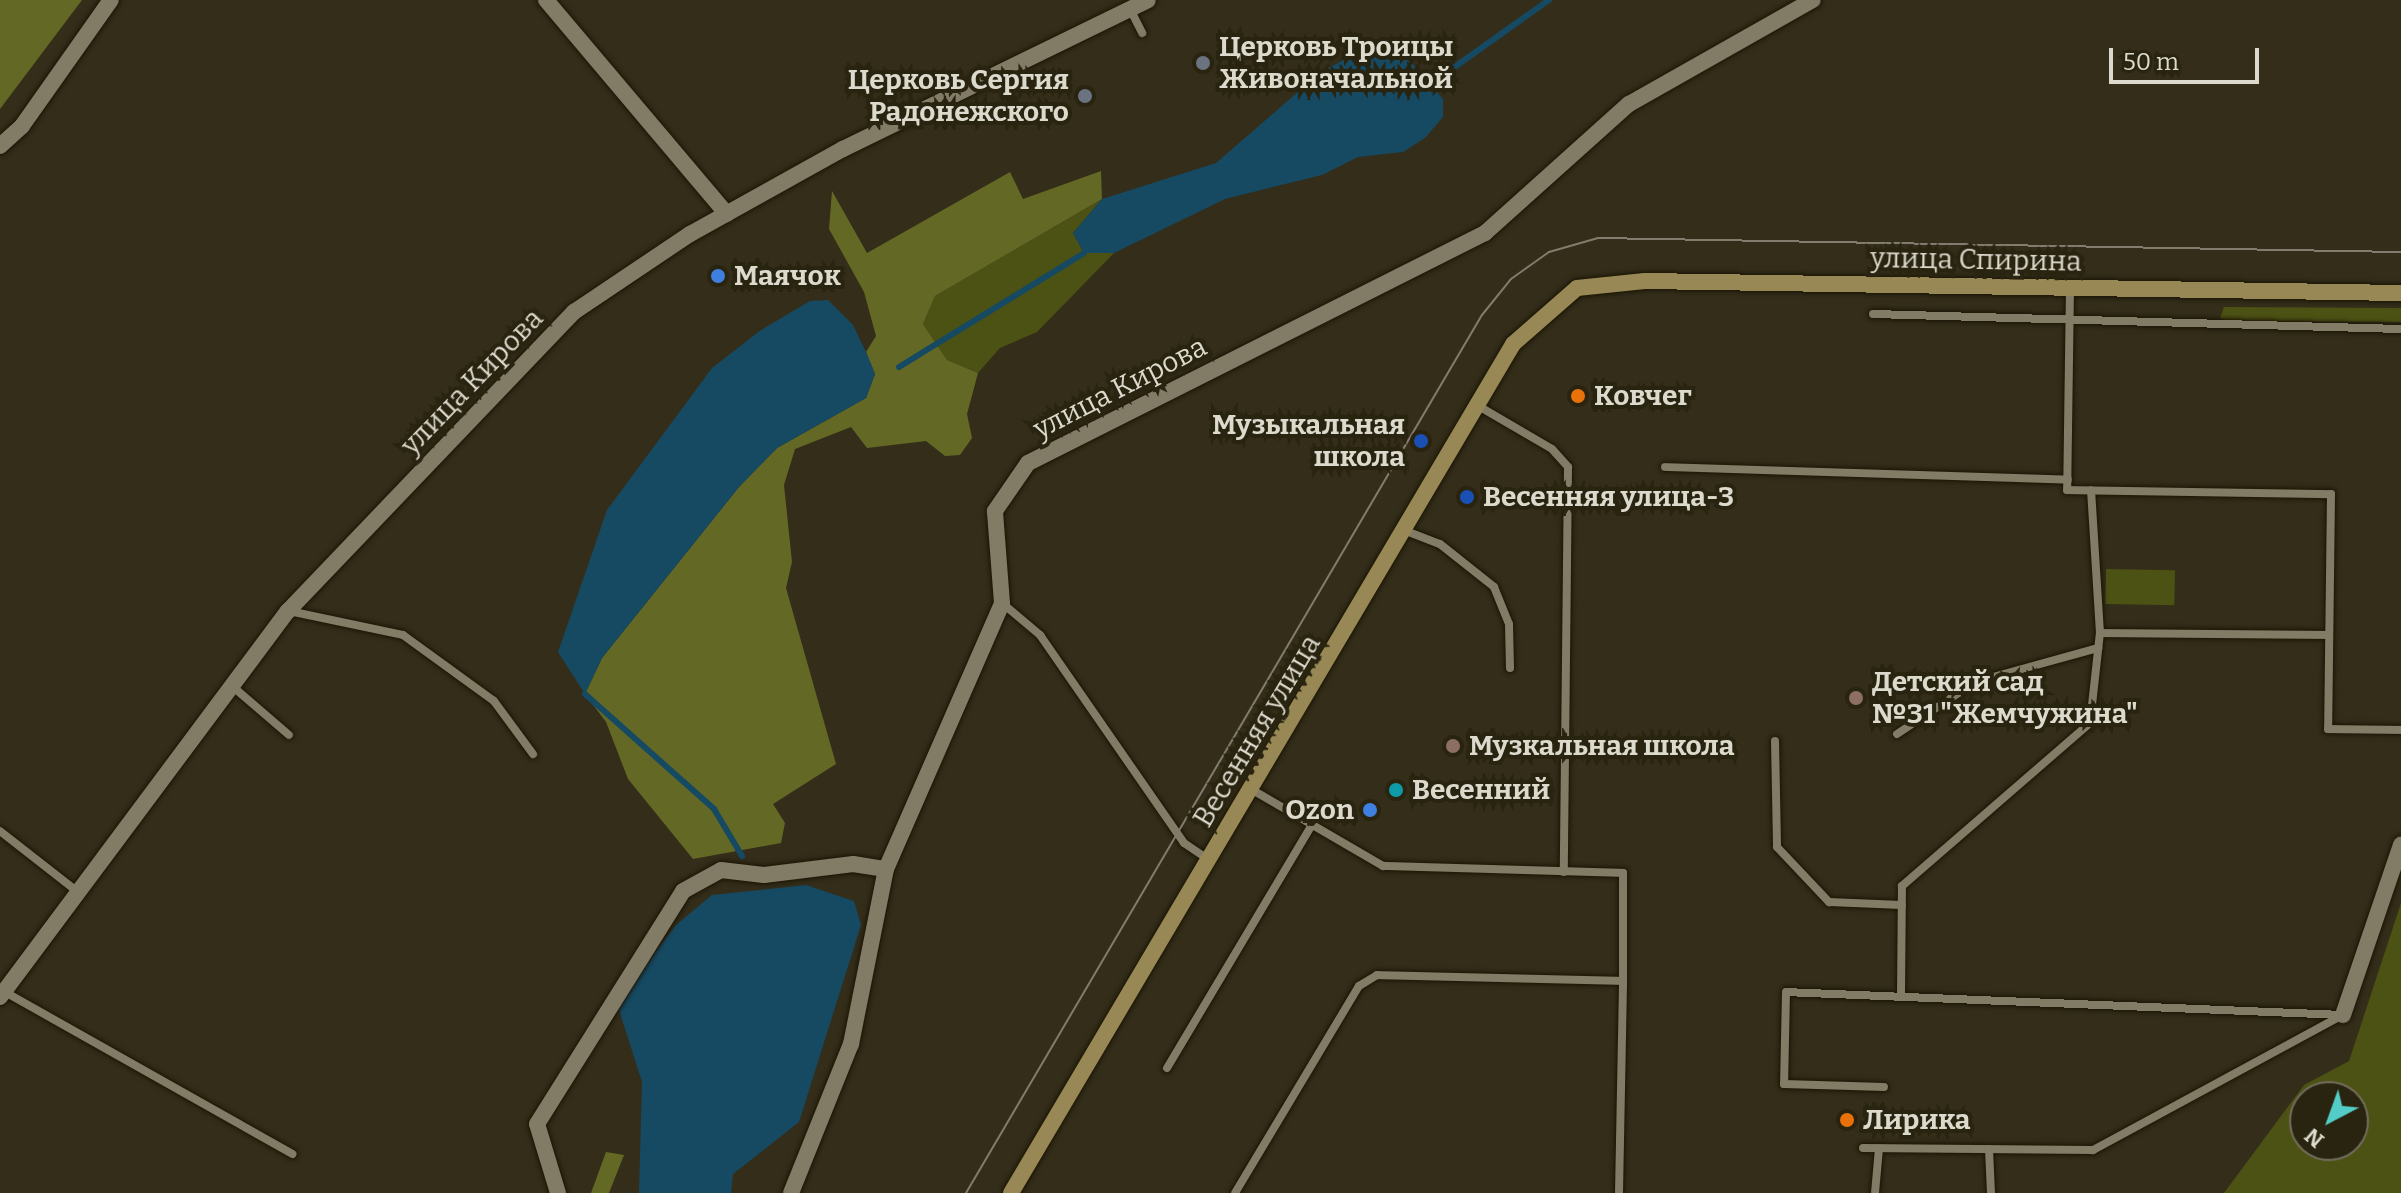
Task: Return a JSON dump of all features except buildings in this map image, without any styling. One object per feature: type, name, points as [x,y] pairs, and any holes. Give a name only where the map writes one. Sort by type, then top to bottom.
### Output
[{"type":"main road","name":"улица Спирина","points":[[1555,303],[1577,288],[1632,282],[2401,293]]},
{"type":"main road","name":"Весенняя улица","points":[[1011,1193],[1209,860],[1254,791],[1406,531],[1475,404],[1513,344],[1555,303]]},
{"type":"street","points":[[0,146],[22,126],[111,0]]},
{"type":"street","points":[[546,0],[727,214]]},
{"type":"street","name":"улица Кирова","points":[[2,994],[74,889],[288,611],[574,312],[727,214],[843,149],[1148,0]]},
{"type":"street","name":"улица Кирова","points":[[791,1193],[851,1044],[886,869],[1002,603],[995,511],[1028,463],[1485,233],[1629,104],[1813,0]]},
{"type":"street","points":[[2343,1015],[2401,845]]},
{"type":"street","points":[[558,1193],[537,1124],[683,891],[721,870],[764,875],[853,864],[886,869]]},
{"type":"lane","points":[[1130,9],[1142,33]]},
{"type":"lane","points":[[2070,287],[2067,490],[2331,494],[2328,729],[2401,730]]},
{"type":"lane","points":[[1873,314],[2401,329]]},
{"type":"lane","points":[[1475,404],[1552,449],[1568,467],[1564,872]]},
{"type":"lane","points":[[1665,467],[2068,480]]},
{"type":"lane","points":[[1901,995],[1902,886],[2090,723],[2100,633],[2091,490]]},
{"type":"lane","points":[[1406,531],[1440,544],[1494,587],[1509,624],[1510,668]]},
{"type":"lane","points":[[1002,603],[1040,635],[1184,843],[1209,860]]},
{"type":"lane","points":[[288,611],[403,635],[494,701],[533,754]]},
{"type":"lane","points":[[2100,633],[2329,635]]},
{"type":"lane","points":[[1897,734],[1975,682],[2098,648]]},
{"type":"lane","points":[[231,685],[289,735]]},
{"type":"lane","points":[[1775,741],[1777,847],[1829,902],[1902,905]]},
{"type":"lane","points":[[1254,791],[1383,866],[1623,873],[1619,1193]]},
{"type":"lane","points":[[1167,1068],[1312,825]]},
{"type":"lane","points":[[0,831],[74,889]]},
{"type":"lane","points":[[1235,1193],[1359,986],[1377,975],[1623,981]]},
{"type":"lane","points":[[1884,1087],[1784,1084],[1786,992],[2343,1015]]},
{"type":"lane","points":[[2,994],[292,1154]]},
{"type":"lane","points":[[1863,1148],[2093,1150],[2343,1015]]},
{"type":"lane","points":[[1875,1193],[1879,1148]]},
{"type":"lane","points":[[1989,1149],[1991,1193]]},
{"type":"green space","points":[[0,0],[82,0],[0,109]]},
{"type":"green space","points":[[1101,171],[1102,199],[935,296],[923,324],[947,360],[978,373],[967,414],[972,438],[960,455],[945,456],[926,441],[867,448],[851,427],[795,449],[784,485],[792,562],[786,588],[836,764],[773,804],[785,823],[781,843],[693,859],[628,779],[606,722],[585,694],[602,658],[739,487],[777,448],[866,398],[875,374],[866,352],[876,336],[864,292],[829,229],[832,191],[867,253],[1010,172],[1023,199]]},
{"type":"green space","points":[[1102,199],[1073,233],[1084,253],[1114,253],[1037,332],[1000,348],[978,373],[947,360],[923,324],[935,296]]},
{"type":"green space","points":[[2224,307],[2401,308],[2401,322],[2228,321],[2220,318]]},
{"type":"green space","points":[[2106,569],[2175,570],[2174,605],[2105,604]]},
{"type":"green space","points":[[2401,903],[2401,1193],[2224,1193],[2289,1105],[2289,1161],[2369,1161],[2369,1081],[2312,1081],[2349,1061]]},
{"type":"green space","points":[[606,1152],[624,1155],[609,1193],[591,1193]]},
{"type":"water","points":[[1377,42],[1402,52],[1443,99],[1443,117],[1425,138],[1403,152],[1358,157],[1322,175],[1225,199],[1114,253],[1084,253],[1073,233],[1102,199],[1216,163],[1321,72]]},
{"type":"water","points":[[828,300],[853,325],[875,374],[866,398],[777,448],[739,487],[602,658],[585,694],[558,652],[607,510],[712,368],[761,330],[810,301]]},
{"type":"water","points":[[806,885],[854,901],[861,925],[799,1122],[733,1174],[731,1193],[639,1193],[642,1082],[619,1010],[628,988],[676,925],[712,895]]},
{"type":"waterway","points":[[1456,66],[1549,0]]},
{"type":"waterway","points":[[899,367],[1084,253]]},
{"type":"waterway","points":[[585,694],[714,809],[742,856]]},
{"type":"tram line","points":[[966,1193],[1482,315],[1511,279],[1549,252],[1598,238],[2401,252]]},
{"type":"place","name":"Церковь Троицы Живоначальной","points":[[1203,63]]},
{"type":"place","name":"Церковь Сергия Радонежского","points":[[1085,96]]},
{"type":"place","name":"Маячок","points":[[718,276]]},
{"type":"place","name":"Ковчег","points":[[1578,396]]},
{"type":"place","name":"Музыкальная школа","points":[[1421,441]]},
{"type":"place","name":"Весенняя улица-3","points":[[1467,497]]},
{"type":"place","name":"Детский сад №31 \"Жемчужина\"","points":[[1856,698]]},
{"type":"place","name":"Музкальная школа","points":[[1453,746]]},
{"type":"place","name":"Весенний","points":[[1396,790]]},
{"type":"place","name":"Ozon","points":[[1370,810]]},
{"type":"place","name":"Лирика","points":[[1847,1120]]}]
